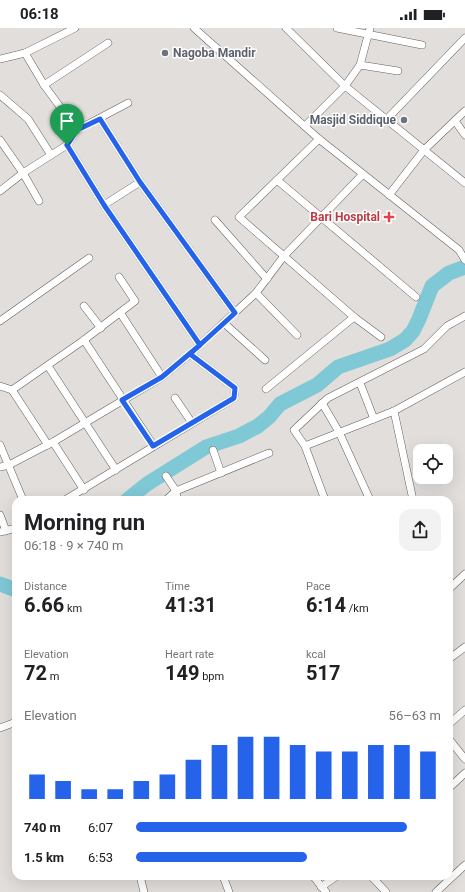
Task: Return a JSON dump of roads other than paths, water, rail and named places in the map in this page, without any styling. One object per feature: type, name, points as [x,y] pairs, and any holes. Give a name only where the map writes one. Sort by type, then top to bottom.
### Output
[{"type":"street","points":[[0,59],[25,52],[75,28]]},
{"type":"street","points":[[194,28],[319,140],[459,250],[464,258]]},
{"type":"street","points":[[286,28],[345,86],[465,183]]},
{"type":"street","points":[[336,28],[369,31],[422,45]]},
{"type":"street","points":[[305,126],[345,86],[360,65],[369,31]]},
{"type":"street","points":[[387,119],[465,38]]},
{"type":"street","points":[[44,85],[108,43]]},
{"type":"street","points":[[25,52],[44,85],[77,130]]},
{"type":"street","points":[[360,65],[398,71]]},
{"type":"street","points":[[0,95],[28,119],[51,155]]},
{"type":"street","points":[[1,189],[67,145],[77,130],[100,119],[128,102]]},
{"type":"street","points":[[389,195],[424,150],[465,111]]},
{"type":"street","points":[[100,119],[140,182],[235,313]]},
{"type":"street","points":[[455,121],[465,135]]},
{"type":"street","points":[[0,140],[23,173],[39,201]]},
{"type":"street","points":[[319,140],[239,217],[354,317],[381,337]]},
{"type":"street","points":[[67,145],[104,205],[200,345]]},
{"type":"street","points":[[0,467],[9,465],[50,444],[84,422],[162,377],[190,354],[256,293],[284,256],[362,175]]},
{"type":"street","points":[[277,180],[416,297]]},
{"type":"street","points":[[104,205],[140,182]]},
{"type":"street","points":[[216,220],[266,280]]},
{"type":"street","points":[[0,321],[89,258]]},
{"type":"street","points":[[12,390],[121,314],[135,302],[119,277]]},
{"type":"street","points":[[256,293],[297,335]]},
{"type":"street","points":[[84,306],[101,328]]},
{"type":"street","points":[[121,314],[162,377]]},
{"type":"street","points":[[324,496],[305,446],[294,430],[328,398],[424,349],[450,323],[465,316]]},
{"type":"street","points":[[266,389],[354,317]]},
{"type":"street","points":[[224,323],[265,360]]},
{"type":"street","points":[[84,340],[153,446]]},
{"type":"street","points":[[73,496],[192,422],[234,398],[236,392],[232,386],[190,354]]},
{"type":"street","points":[[48,366],[116,470]]},
{"type":"street","points":[[305,446],[394,411],[462,374]]},
{"type":"street","points":[[360,383],[374,419]]},
{"type":"street","points":[[0,386],[12,390],[84,490]]},
{"type":"street","points":[[175,398],[192,422]]},
{"type":"street","points":[[322,404],[339,432],[368,496]]},
{"type":"street","points":[[394,411],[411,496]]},
{"type":"street","points":[[0,446],[22,496]]},
{"type":"street","points":[[213,450],[221,473]]},
{"type":"street","points":[[170,496],[176,491],[269,453]]},
{"type":"street","points":[[166,476],[176,491],[177,496]]},
{"type":"street","points":[[0,515],[3,531]]},
{"type":"street","points":[[453,585],[465,574]]},
{"type":"street","points":[[453,657],[465,647]]},
{"type":"street","points":[[453,720],[465,710]]},
{"type":"street","points":[[0,728],[12,724]]},
{"type":"street","points":[[453,744],[465,759]]},
{"type":"street","points":[[453,784],[465,773]]},
{"type":"street","points":[[453,876],[465,865]]},
{"type":"street","points":[[225,880],[229,892]]},
{"type":"street","points":[[316,880],[324,889],[333,880]]},
{"type":"street","points":[[375,880],[386,892]]},
{"type":"street","points":[[436,892],[449,880]]},
{"type":"street","points":[[135,892],[143,889]]},
{"type":"waterway","points":[[132,496],[147,484],[206,447],[239,436],[258,426],[269,417],[280,404],[317,385],[338,367],[390,349],[405,340],[413,331],[432,286],[449,273],[465,267]]},
{"type":"waterway","points":[[0,584],[12,588]]},
{"type":"place","name":"Nagoba Mandir","points":[[165,53]]},
{"type":"place","name":"Masjid Siddique","points":[[404,120]]},
{"type":"place","name":"Bari Hospital","points":[[389,217]]}]
